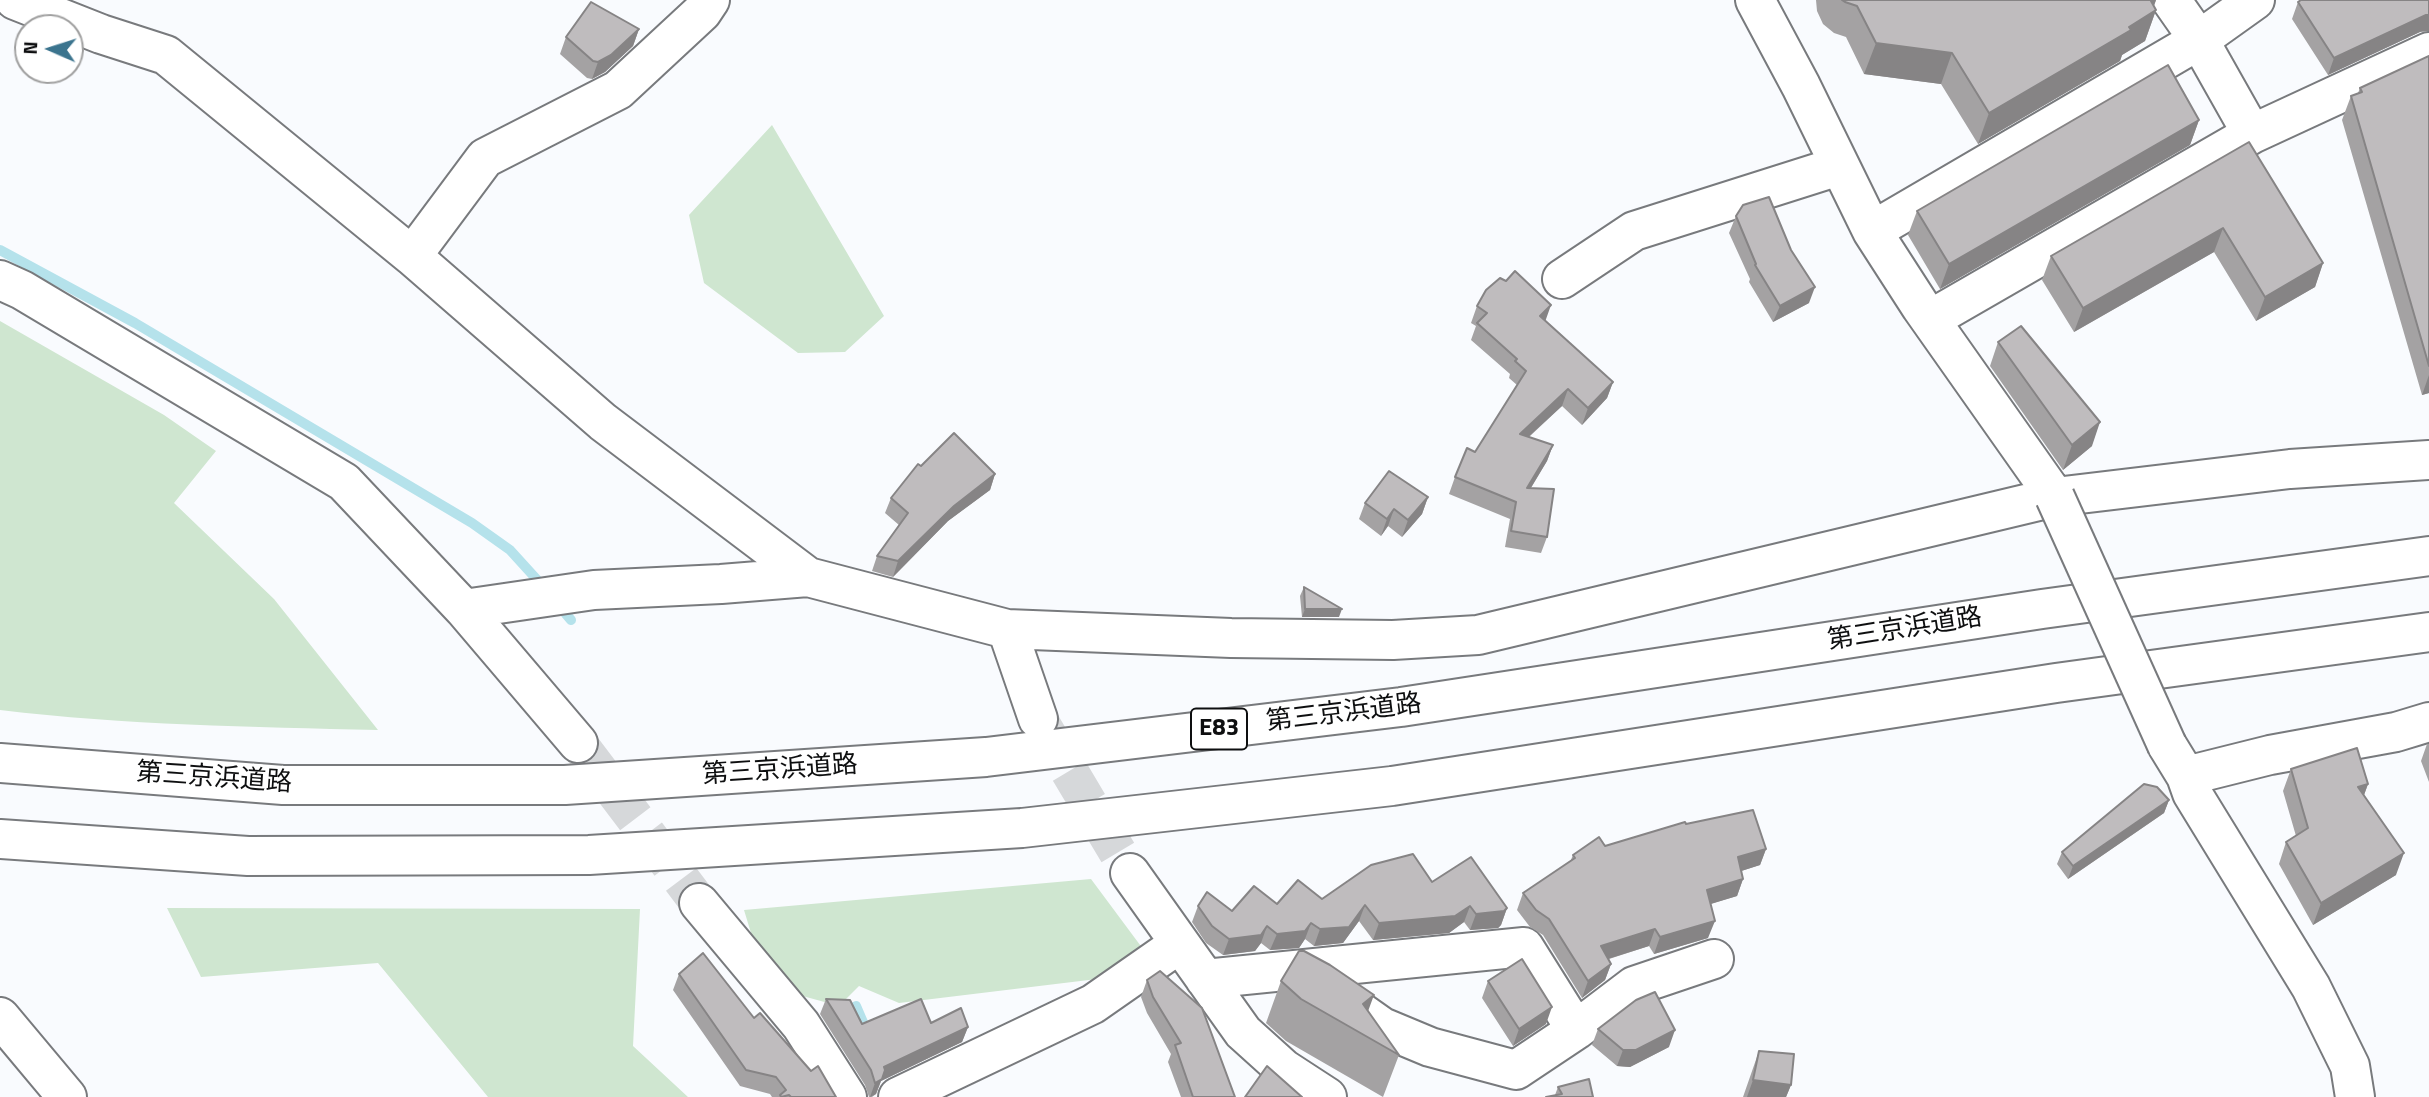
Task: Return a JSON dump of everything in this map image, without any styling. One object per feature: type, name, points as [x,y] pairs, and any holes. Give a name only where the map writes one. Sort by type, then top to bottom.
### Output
[{"type":"main road","points":[[15,0],[101,34],[166,55],[412,256],[603,422],[808,577]]},
{"type":"main road","points":[[412,256],[485,158],[618,90],[702,12],[709,0]]},
{"type":"main road","points":[[1755,0],[1801,86],[1872,231],[2055,497],[2192,793],[2311,987],[2350,1066],[2355,1097]]},
{"type":"main road","points":[[2171,0],[2199,40],[2252,134]]},
{"type":"main road","points":[[1872,231],[2199,40],[2255,0]]},
{"type":"main road","points":[[1931,319],[2252,134],[2429,52]]},
{"type":"main road","points":[[1562,279],[1634,231],[1839,166]]},
{"type":"main road","points":[[0,280],[22,290],[344,482],[464,609],[578,743]]},
{"type":"main road","points":[[464,609],[594,590],[808,577],[1007,629],[1231,638],[1393,640],[1478,635],[2055,497],[2290,469],[2429,460]]},
{"type":"main road","name":"第三京浜道路","points":[[0,763],[282,785],[565,785],[986,757],[1401,707],[2042,609],[2429,556]]},
{"type":"main road","points":[[1007,629],[1038,719]]},
{"type":"main road","points":[[0,839],[248,856],[589,855],[1022,828],[1392,786],[2056,683],[2429,632]]},
{"type":"main road","points":[[2177,760],[2270,755],[2396,732],[2429,722]]},
{"type":"main road","points":[[1130,873],[1244,1032],[1284,1069],[1327,1097]]},
{"type":"main road","points":[[699,903],[801,1025],[847,1097]]},
{"type":"main road","points":[[898,1097],[1093,1004],[1179,944]]},
{"type":"main road","points":[[1205,979],[1524,947],[1576,1030]]},
{"type":"main road","points":[[1300,970],[1382,1027],[1430,1047],[1516,1070],[1576,1030],[1634,986],[1714,959]]},
{"type":"main road","points":[[0,1017],[67,1097]]},
{"type":"green space","points":[[772,125],[884,316],[845,352],[798,353],[704,283],[689,215]]},
{"type":"green space","points":[[0,321],[164,415],[216,451],[174,503],[274,599],[378,730],[141,722],[0,710]]},
{"type":"green space","points":[[1091,879],[1143,949],[1097,979],[899,1003],[859,986],[839,1006],[799,995],[751,933],[744,910]]},
{"type":"green space","points":[[167,908],[640,909],[633,1046],[688,1097],[488,1097],[378,963],[201,977]]},
{"type":"building","points":[[1842,0],[2152,0],[2156,10],[2129,27],[2131,30],[1989,113],[1952,53],[1876,43],[1857,6]]},
{"type":"building","points":[[2429,0],[2429,15],[2334,58],[2298,2]]},
{"type":"building","points":[[591,2],[639,29],[611,55],[598,62],[593,61],[566,37]]},
{"type":"building","points":[[2429,56],[2429,366],[2351,96],[2362,92],[2360,88]]},
{"type":"building","points":[[2168,65],[2199,120],[1949,264],[1917,211]]},
{"type":"building","points":[[2249,142],[2323,263],[2265,297],[2223,228],[2083,308],[2051,256]]},
{"type":"building","points":[[1769,197],[1791,250],[1815,287],[1780,306],[1755,265],[1736,216],[1743,205]]},
{"type":"building","points":[[1515,271],[1551,305],[1540,316],[1613,382],[1588,408],[1568,389],[1520,434],[1553,445],[1527,488],[1554,489],[1547,537],[1511,531],[1516,502],[1455,477],[1467,448],[1475,452],[1526,371],[1515,361],[1517,359],[1477,323],[1487,313],[1477,306],[1486,290],[1500,278],[1506,281]]},
{"type":"building","points":[[2021,326],[2100,422],[2072,445],[1998,342]]},
{"type":"building","points":[[954,433],[995,474],[954,506],[898,561],[877,556],[908,513],[891,498],[918,464],[921,466]]},
{"type":"building","points":[[1389,471],[1428,497],[1408,520],[1394,509],[1387,519],[1365,503]]},
{"type":"building","points":[[1304,587],[1342,609],[1305,609]]},
{"type":"building","points":[[2357,748],[2368,784],[2358,787],[2404,853],[2321,903],[2286,842],[2308,828],[2291,769]]},
{"type":"building","points":[[2144,784],[2157,787],[2169,800],[2073,866],[2062,852]]},
{"type":"building","points":[[1753,810],[1766,849],[1738,857],[1743,879],[1707,890],[1715,921],[1660,937],[1655,929],[1601,946],[1611,964],[1588,981],[1549,919],[1536,910],[1523,893],[1575,858],[1573,855],[1599,837],[1605,846],[1685,822],[1686,824]]},
{"type":"building","points":[[1413,854],[1432,882],[1471,857],[1507,908],[1504,911],[1476,914],[1470,906],[1455,916],[1379,923],[1365,905],[1349,927],[1320,929],[1311,923],[1305,931],[1277,934],[1267,926],[1261,935],[1229,939],[1212,926],[1198,906],[1207,892],[1232,911],[1254,886],[1277,904],[1298,880],[1322,899],[1371,865]]},
{"type":"building","points":[[1299,951],[1330,965],[1374,995],[1363,1004],[1399,1055],[1301,999],[1281,981]]},
{"type":"building","points":[[703,953],[754,1018],[760,1013],[811,1071],[818,1066],[836,1097],[781,1097],[786,1090],[776,1077],[746,1070],[679,974]]},
{"type":"building","points":[[1522,959],[1552,1007],[1519,1029],[1488,981]]},
{"type":"building","points":[[1160,971],[1202,1008],[1235,1097],[1193,1097],[1175,1045],[1181,1043],[1153,997],[1147,980]]},
{"type":"building","points":[[1655,992],[1675,1030],[1636,1050],[1623,1050],[1598,1029],[1636,1000]]},
{"type":"building","points":[[826,999],[850,1000],[862,1024],[921,999],[931,1023],[961,1008],[968,1027],[884,1067],[882,1079],[875,1083],[871,1070]]},
{"type":"building","points":[[1759,1051],[1794,1054],[1791,1085],[1753,1080]]},
{"type":"building","points":[[1267,1066],[1302,1097],[1245,1097]]},
{"type":"building","points":[[1589,1079],[1593,1097],[1546,1097],[1562,1094],[1558,1087]]},
{"type":"waterway","points":[[0,250],[135,323],[472,523],[510,550],[540,583]]},
{"type":"waterway","points":[[560,607],[571,620]]},
{"type":"waterway","points":[[856,1006],[868,1034]]},
{"type":"tunnel","points":[[1040,722],[1130,873]]},
{"type":"tunnel","points":[[578,743],[699,903]]}]
